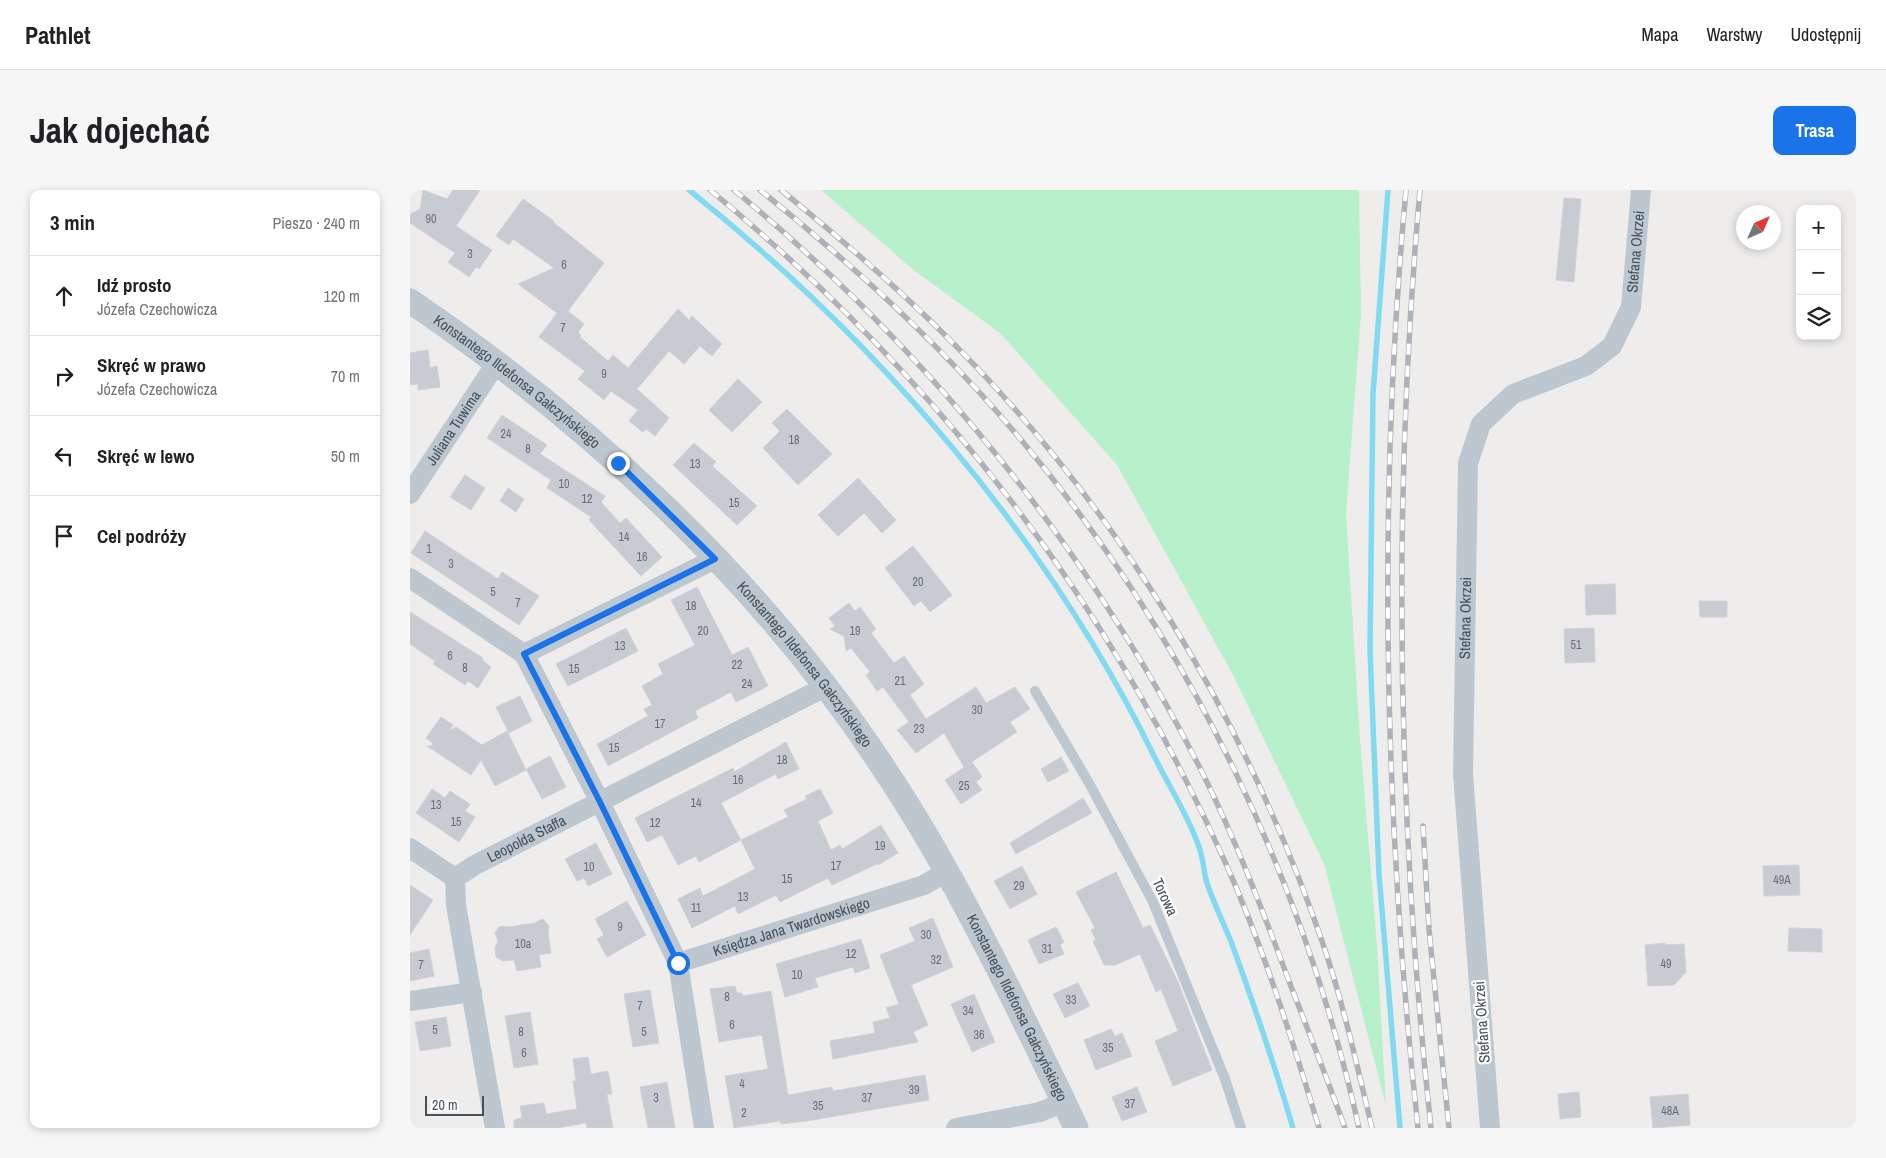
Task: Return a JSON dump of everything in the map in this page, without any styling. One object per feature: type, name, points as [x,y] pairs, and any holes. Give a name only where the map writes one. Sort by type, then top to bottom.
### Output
[{"type":"street","name":"Stefana Okrzei","points":[[1490,1128],[1463,774],[1468,464],[1481,424],[1512,394],[1586,366],[1612,346],[1631,307],[1641,190]]},
{"type":"street","name":"Konstantego Ildefonsa Gałczyńskiego","points":[[410,301],[497,362],[543,398],[618,463],[715,559],[825,687],[883,766],[948,871],[1076,1128]]},
{"type":"street","name":"Juliana Tuwima","points":[[410,494],[497,362]]},
{"type":"street","points":[[524,654],[715,559]]},
{"type":"street","points":[[410,578],[524,654],[600,802],[678,963],[704,1128]]},
{"type":"street","name":"Leopolda Staffa","points":[[455,878],[825,687]]},
{"type":"street","points":[[410,848],[455,878],[456,905],[495,1128]]},
{"type":"street","name":"Księdza Jana Twardowskiego","points":[[678,963],[924,885],[948,871]]},
{"type":"street","points":[[410,1001],[472,992]]},
{"type":"street","points":[[956,1128],[1024,1116],[1064,1102]]},
{"type":"lane","name":"Torowa","points":[[1035,691],[1089,782],[1152,902],[1221,1069],[1241,1128]]},
{"type":"green space","points":[[821,190],[1359,190],[1361,313],[1346,514],[1360,740],[1377,946],[1386,1106],[1324,864],[1232,673],[1117,465],[1000,333],[915,271]]},
{"type":"building","points":[[423,190],[447,199],[453,190],[480,190],[456,226],[492,250],[479,269],[476,267],[469,277],[448,262],[455,253],[410,223],[410,214],[420,209]]},
{"type":"building","points":[[1564,198],[1581,199],[1574,282],[1556,280]]},
{"type":"building","points":[[523,199],[554,221],[604,263],[568,311],[584,324],[578,332],[581,335],[580,337],[608,361],[613,355],[628,368],[678,309],[689,320],[692,316],[722,344],[712,356],[700,346],[684,364],[669,351],[637,389],[669,418],[655,436],[646,429],[643,432],[629,421],[638,410],[611,391],[604,400],[578,379],[585,371],[539,337],[557,313],[518,284],[554,268],[513,239],[509,245],[496,236]]},
{"type":"building","points":[[428,350],[430,368],[437,366],[440,387],[418,390],[418,384],[410,385],[410,353]]},
{"type":"building","points":[[738,379],[762,402],[732,432],[709,410]]},
{"type":"building","points":[[787,409],[832,454],[798,485],[763,448],[780,431],[772,423]]},
{"type":"building","points":[[502,415],[547,445],[540,454],[605,496],[601,502],[620,523],[626,518],[662,557],[641,576],[589,520],[591,517],[547,488],[551,480],[487,438]]},
{"type":"building","points":[[694,443],[716,462],[712,466],[757,506],[737,525],[673,465]]},
{"type":"building","points":[[465,475],[485,488],[471,510],[450,497]]},
{"type":"building","points":[[858,478],[896,520],[882,533],[864,513],[838,536],[818,515]]},
{"type":"building","points":[[508,488],[524,499],[516,512],[500,501]]},
{"type":"building","points":[[425,531],[498,579],[502,572],[539,596],[519,625],[411,553]]},
{"type":"building","points":[[913,546],[952,595],[930,612],[921,601],[914,606],[885,568]]},
{"type":"building","points":[[1615,584],[1616,614],[1586,615],[1585,585]]},
{"type":"building","points":[[697,587],[732,655],[748,647],[768,686],[736,702],[731,692],[695,711],[698,718],[608,766],[597,744],[648,716],[644,709],[652,705],[642,686],[663,674],[658,664],[695,645],[671,600]]},
{"type":"building","points":[[1699,601],[1727,601],[1727,617],[1700,617]]},
{"type":"building","points":[[849,603],[855,611],[860,607],[876,629],[871,633],[894,663],[904,656],[924,684],[910,695],[926,719],[976,687],[986,703],[1015,687],[1030,709],[1010,722],[1017,732],[964,767],[944,733],[916,753],[897,730],[909,722],[883,687],[877,691],[866,675],[870,672],[851,648],[846,651],[844,636],[830,629],[835,626],[829,618]]},
{"type":"building","points":[[410,612],[483,658],[482,660],[491,667],[478,688],[468,681],[465,685],[433,664],[435,661],[410,644]]},
{"type":"building","points":[[626,628],[638,651],[568,686],[556,664]]},
{"type":"building","points":[[1594,628],[1595,662],[1565,663],[1564,629]]},
{"type":"building","points":[[520,696],[532,721],[509,733],[496,707]]},
{"type":"building","points":[[441,717],[453,725],[449,731],[456,727],[482,745],[507,731],[526,770],[495,786],[481,760],[471,775],[427,746],[431,746],[433,743],[426,738]]},
{"type":"building","points":[[786,742],[799,769],[778,779],[776,774],[721,803],[741,840],[699,862],[696,856],[678,865],[662,835],[647,842],[635,818],[733,768],[734,772]]},
{"type":"building","points":[[550,756],[566,787],[542,799],[526,769]]},
{"type":"building","points":[[1061,757],[1069,771],[1048,782],[1041,769]]},
{"type":"building","points":[[972,762],[982,777],[976,782],[982,790],[961,804],[945,780]]},
{"type":"building","points":[[432,789],[445,798],[450,791],[470,804],[465,811],[475,817],[459,842],[416,813]]},
{"type":"building","points":[[820,789],[833,813],[818,821],[831,850],[840,845],[842,849],[881,825],[898,853],[878,865],[832,885],[828,878],[780,902],[776,895],[738,914],[735,906],[692,928],[678,899],[700,888],[703,896],[755,869],[741,840],[788,817],[784,810],[807,799],[805,796]]},
{"type":"building","points":[[1083,798],[1092,813],[1016,854],[1010,843]]},
{"type":"building","points":[[596,843],[612,874],[588,886],[584,878],[577,881],[565,859]]},
{"type":"building","points":[[1799,865],[1800,895],[1764,896],[1763,866]]},
{"type":"building","points":[[1022,866],[1037,894],[1010,909],[994,881]]},
{"type":"building","points":[[1116,872],[1143,928],[1150,925],[1178,982],[1212,1070],[1173,1086],[1155,1041],[1178,1031],[1161,989],[1156,992],[1140,954],[1115,965],[1104,965],[1093,941],[1096,940],[1091,930],[1095,928],[1076,892]]},
{"type":"building","points":[[410,885],[433,900],[410,935]]},
{"type":"building","points":[[627,901],[646,935],[607,957],[597,939],[604,935],[595,919]]},
{"type":"building","points":[[933,918],[953,967],[911,985],[928,1025],[913,1032],[918,1042],[833,1059],[830,1041],[875,1033],[873,1022],[890,1018],[886,1008],[899,1004],[880,955],[915,941],[909,928]]},
{"type":"building","points":[[543,919],[549,926],[551,953],[539,955],[541,967],[517,971],[514,960],[503,961],[496,957],[495,948],[498,941],[495,933],[498,928],[534,923]]},
{"type":"building","points":[[1056,927],[1064,942],[1060,945],[1064,954],[1039,964],[1028,940]]},
{"type":"building","points":[[1789,928],[1822,929],[1822,952],[1788,951]]},
{"type":"building","points":[[861,939],[870,968],[855,973],[853,967],[815,978],[818,987],[785,997],[776,964]]},
{"type":"building","points":[[1665,943],[1665,945],[1684,944],[1686,972],[1674,985],[1648,986],[1645,945]]},
{"type":"building","points":[[429,949],[434,976],[410,981],[410,953]]},
{"type":"building","points":[[1078,983],[1090,1006],[1065,1018],[1053,994]]},
{"type":"building","points":[[735,986],[737,993],[742,993],[743,996],[771,991],[788,1095],[832,1087],[833,1091],[925,1075],[929,1100],[807,1121],[781,1124],[780,1121],[734,1128],[725,1076],[768,1069],[762,1035],[719,1042],[710,989]]},
{"type":"building","points":[[650,990],[659,1043],[633,1047],[624,994]]},
{"type":"building","points":[[974,994],[995,1042],[972,1052],[951,1004]]},
{"type":"building","points":[[530,1012],[538,1064],[514,1068],[505,1016]]},
{"type":"building","points":[[446,1017],[451,1046],[420,1051],[415,1022]]},
{"type":"building","points":[[1111,1029],[1115,1036],[1122,1033],[1132,1056],[1096,1070],[1084,1040]]},
{"type":"building","points":[[588,1057],[591,1074],[608,1071],[612,1094],[607,1094],[613,1128],[587,1128],[586,1123],[558,1128],[514,1128],[514,1120],[522,1118],[520,1106],[544,1103],[546,1114],[577,1109],[573,1081],[576,1081],[573,1059]]},
{"type":"building","points":[[667,1082],[675,1128],[648,1128],[640,1087]]},
{"type":"building","points":[[1137,1087],[1147,1112],[1122,1121],[1112,1097]]},
{"type":"building","points":[[1579,1092],[1581,1117],[1560,1119],[1558,1094]]},
{"type":"building","points":[[1688,1094],[1690,1125],[1653,1128],[1650,1097]]},
{"type":"waterway","points":[[689,190],[760,250],[828,313],[893,379],[954,450],[1011,523],[1064,599],[1113,678],[1195,836],[1201,852],[1208,886],[1232,944],[1272,1059],[1293,1128]]},
{"type":"waterway","points":[[1388,190],[1373,394],[1370,650],[1379,874],[1400,1128]]},
{"type":"railway","points":[[710,190],[792,261],[869,336],[941,415],[1008,497],[1070,582],[1127,672],[1179,766],[1226,864],[1265,961],[1319,1128]]},
{"type":"railway","points":[[734,190],[804,251],[872,315],[936,384],[997,455],[1054,529],[1107,607],[1156,686],[1200,768],[1226,822],[1260,905],[1345,1128]]},
{"type":"railway","points":[[760,190],[866,280],[966,377],[1027,447],[1086,522],[1139,601],[1189,683],[1233,768],[1272,855],[1307,944],[1336,1036],[1359,1128]]},
{"type":"railway","points":[[781,190],[910,301],[951,341],[1012,406],[1069,474],[1121,545],[1170,620],[1215,697],[1255,777],[1291,858],[1337,987],[1372,1128]]},
{"type":"railway","points":[[1406,190],[1391,424],[1388,541],[1388,659],[1398,894],[1418,1128]]},
{"type":"railway","points":[[1420,190],[1405,424],[1402,659],[1405,777],[1411,894],[1431,1128]]},
{"type":"railway","points":[[1423,826],[1429,929],[1449,1128]]},
{"type":"route","points":[[618,463],[715,559],[524,654],[600,802],[678,963]]}]
